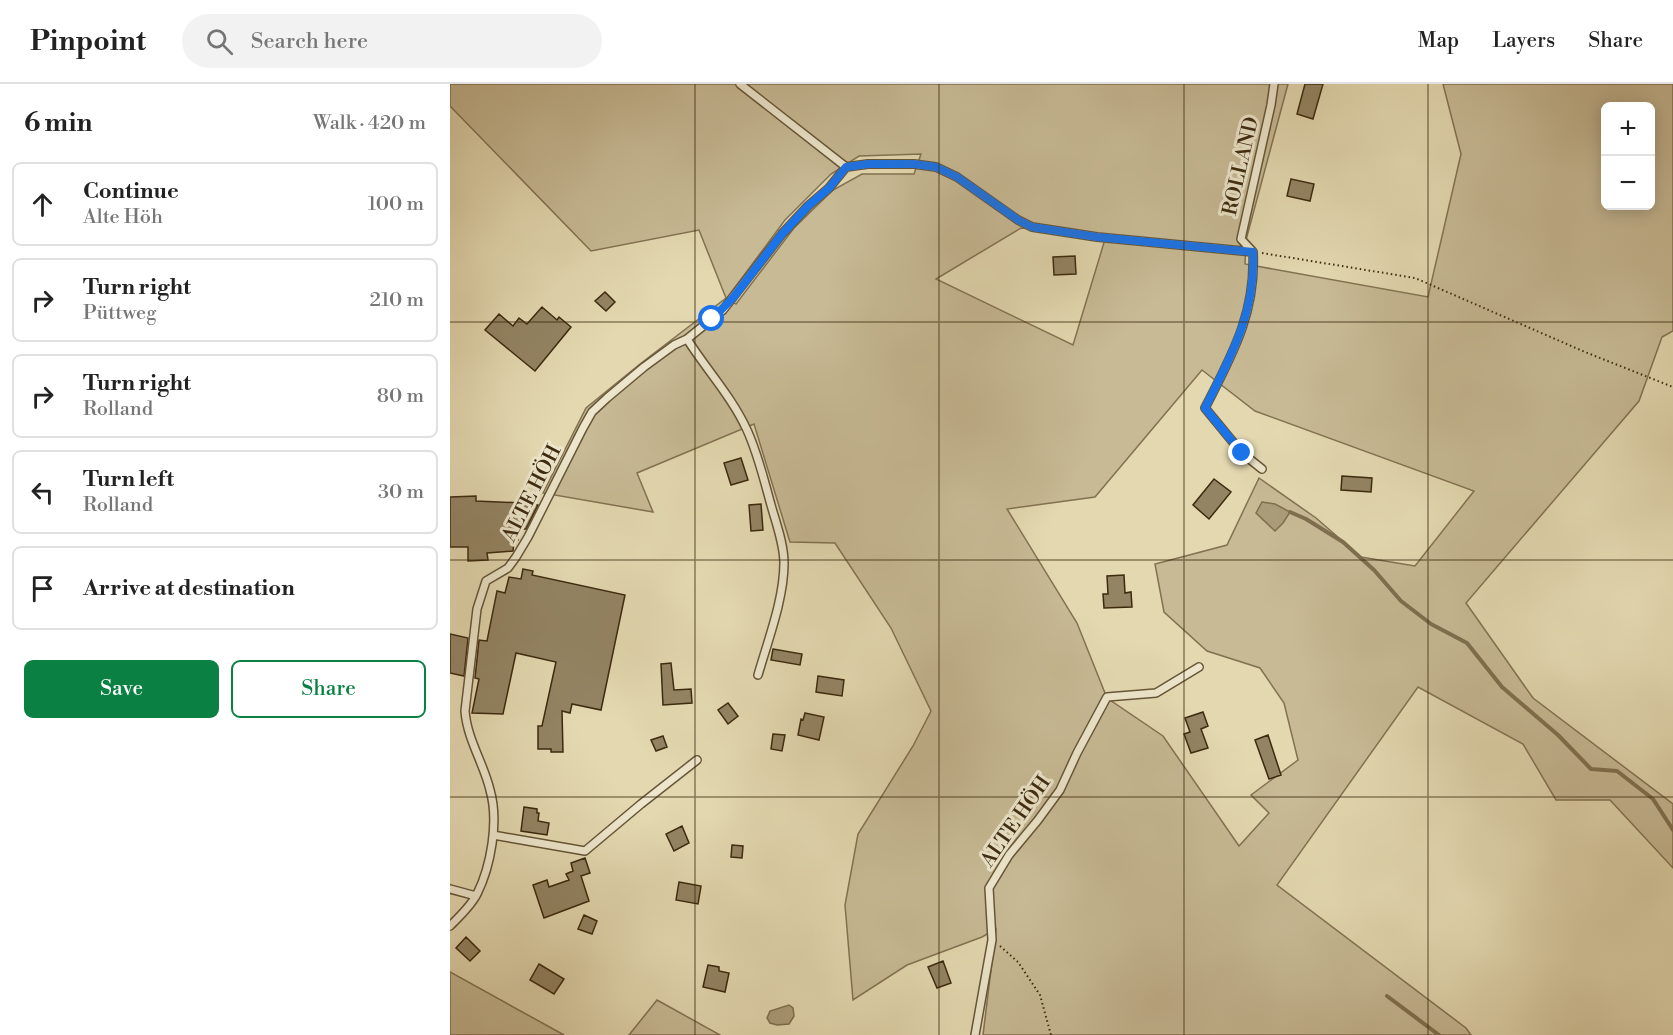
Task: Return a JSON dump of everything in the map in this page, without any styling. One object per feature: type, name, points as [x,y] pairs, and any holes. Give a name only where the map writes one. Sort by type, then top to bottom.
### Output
[{"type":"lane","points":[[740,84],[846,167],[868,164],[914,164],[936,167],[957,177],[1018,220],[1032,227],[1097,237],[1253,252]]},
{"type":"lane","name":"ROLLAND","points":[[1262,469],[1242,453],[1205,408],[1245,322],[1251,296],[1253,252],[1240,239],[1274,84]]},
{"type":"lane","name":"ALTE HÖH","points":[[476,896],[485,872],[493,835],[493,804],[466,725],[465,711],[477,609],[486,581],[508,568],[516,557],[592,412],[644,367],[674,345],[687,339],[723,310],[782,234],[808,206],[829,188],[846,167]]},
{"type":"lane","points":[[687,339],[737,411],[747,431],[779,535],[784,562],[781,587],[758,675]]},
{"type":"lane","name":"ALTE HÖH","points":[[975,1035],[992,940],[989,888],[1009,855],[1060,790],[1107,697],[1156,693],[1199,667]]},
{"type":"lane","points":[[493,835],[585,851],[697,760]]},
{"type":"lane","points":[[450,889],[476,896],[450,926]]},
{"type":"path","points":[[1253,252],[1415,278],[1585,352],[1673,387]]},
{"type":"path","points":[[992,940],[1018,962],[1040,994],[1051,1035]]},
{"type":"shaded area","points":[[450,84],[1288,84],[1246,240],[1245,264],[1428,297],[1461,154],[1443,84],[1673,84],[1673,331],[1662,337],[1639,401],[1466,603],[1533,698],[1673,804],[1673,868],[1610,800],[1556,800],[1523,744],[1418,687],[1277,885],[1466,1028],[1471,1035],[983,1035],[996,929],[982,937],[907,965],[853,1000],[845,905],[858,834],[913,746],[931,711],[891,628],[835,543],[790,542],[754,424],[637,473],[653,512],[543,493],[586,408],[726,298],[699,230],[591,251],[450,106]],"holes":[[[921,154],[914,174],[862,174],[833,190],[794,228],[736,304],[727,298],[785,220],[831,174],[859,156]],[[1021,228],[1106,236],[1073,345],[936,279]],[[1202,370],[1255,411],[1474,491],[1415,566],[1361,557],[1316,518],[1259,478],[1227,545],[1155,564],[1164,612],[1207,651],[1260,668],[1284,703],[1298,760],[1251,795],[1269,813],[1239,846],[1163,736],[1107,698],[1077,623],[1007,509],[1095,497]]]},
{"type":"shaded area","points":[[1262,502],[1275,504],[1290,512],[1275,531],[1256,513]]},
{"type":"shaded area","points":[[450,972],[564,1035],[450,1035]]},
{"type":"shaded area","points":[[657,1000],[720,1035],[629,1035]]},
{"type":"shaded area","points":[[789,1005],[793,1008],[794,1016],[789,1024],[770,1023],[767,1018],[770,1011]]},
{"type":"building","points":[[1305,84],[1323,84],[1313,119],[1297,114]]},
{"type":"building","points":[[1291,179],[1314,184],[1310,201],[1287,196]]},
{"type":"building","points":[[1075,256],[1076,274],[1054,275],[1053,257]]},
{"type":"building","points":[[605,292],[615,302],[606,311],[595,301]]},
{"type":"building","points":[[542,307],[557,320],[559,317],[571,327],[535,371],[485,330],[499,314],[513,326],[519,318],[527,324]]},
{"type":"building","points":[[741,458],[748,480],[731,485],[724,463]]},
{"type":"building","points":[[1342,476],[1372,478],[1371,492],[1341,490]]},
{"type":"building","points":[[1214,479],[1231,492],[1209,519],[1193,505]]},
{"type":"building","points":[[476,496],[476,501],[538,505],[526,529],[518,529],[518,540],[514,540],[513,551],[487,553],[488,560],[468,561],[468,547],[450,547],[450,497]]},
{"type":"building","points":[[761,504],[763,530],[751,531],[749,505]]},
{"type":"building","points":[[523,569],[533,571],[532,575],[625,595],[601,710],[572,704],[570,713],[562,711],[563,752],[538,749],[538,726],[542,726],[556,662],[516,653],[503,714],[472,713],[479,679],[475,678],[479,640],[487,641],[497,591],[505,593],[509,577],[521,579]]},
{"type":"building","points":[[1124,575],[1125,593],[1131,592],[1132,607],[1104,608],[1103,594],[1108,594],[1107,576]]},
{"type":"building","points":[[450,634],[468,638],[464,676],[450,673]]},
{"type":"building","points":[[773,649],[802,654],[800,665],[771,660]]},
{"type":"building","points":[[671,663],[674,690],[691,689],[692,703],[663,705],[661,664]]},
{"type":"building","points":[[818,676],[844,680],[842,696],[816,692]]},
{"type":"building","points":[[728,703],[738,716],[728,724],[718,710]]},
{"type":"building","points":[[1203,712],[1208,726],[1201,729],[1208,748],[1191,753],[1184,734],[1190,732],[1185,718]]},
{"type":"building","points":[[805,713],[824,717],[819,740],[798,735],[801,719],[803,720]]},
{"type":"building","points":[[773,734],[785,735],[782,751],[771,749]]},
{"type":"building","points":[[1268,735],[1281,775],[1269,779],[1255,740]]},
{"type":"building","points":[[663,736],[667,747],[656,751],[651,740]]},
{"type":"building","points":[[524,807],[537,809],[538,821],[549,823],[547,835],[521,831]]},
{"type":"building","points":[[682,826],[689,843],[674,851],[666,834]]},
{"type":"building","points":[[732,845],[743,846],[742,858],[731,857]]},
{"type":"building","points":[[585,858],[590,873],[581,876],[589,901],[544,918],[533,885],[547,880],[549,887],[569,880],[566,874],[573,871],[571,863]]},
{"type":"building","points":[[679,882],[701,886],[698,904],[676,900]]},
{"type":"building","points":[[584,915],[597,921],[592,934],[578,929]]},
{"type":"building","points":[[466,937],[480,951],[470,961],[456,948]]},
{"type":"building","points":[[943,961],[951,983],[937,988],[928,967]]},
{"type":"building","points":[[539,964],[564,979],[554,994],[530,980]]},
{"type":"building","points":[[708,965],[719,967],[719,971],[729,973],[725,992],[703,987]]},
{"type":"waterway","points":[[1290,512],[1343,542],[1374,570],[1401,601],[1431,624],[1467,643],[1502,687],[1558,735],[1591,769],[1617,771],[1653,799],[1673,830]]},
{"type":"waterway","points":[[1387,996],[1439,1035]]},
{"type":"route","points":[[712,319],[733,298],[782,234],[808,206],[829,188],[846,167],[868,164],[914,164],[936,167],[957,177],[1018,220],[1032,227],[1097,237],[1253,252],[1251,296],[1245,322],[1205,408],[1242,453]]}]
